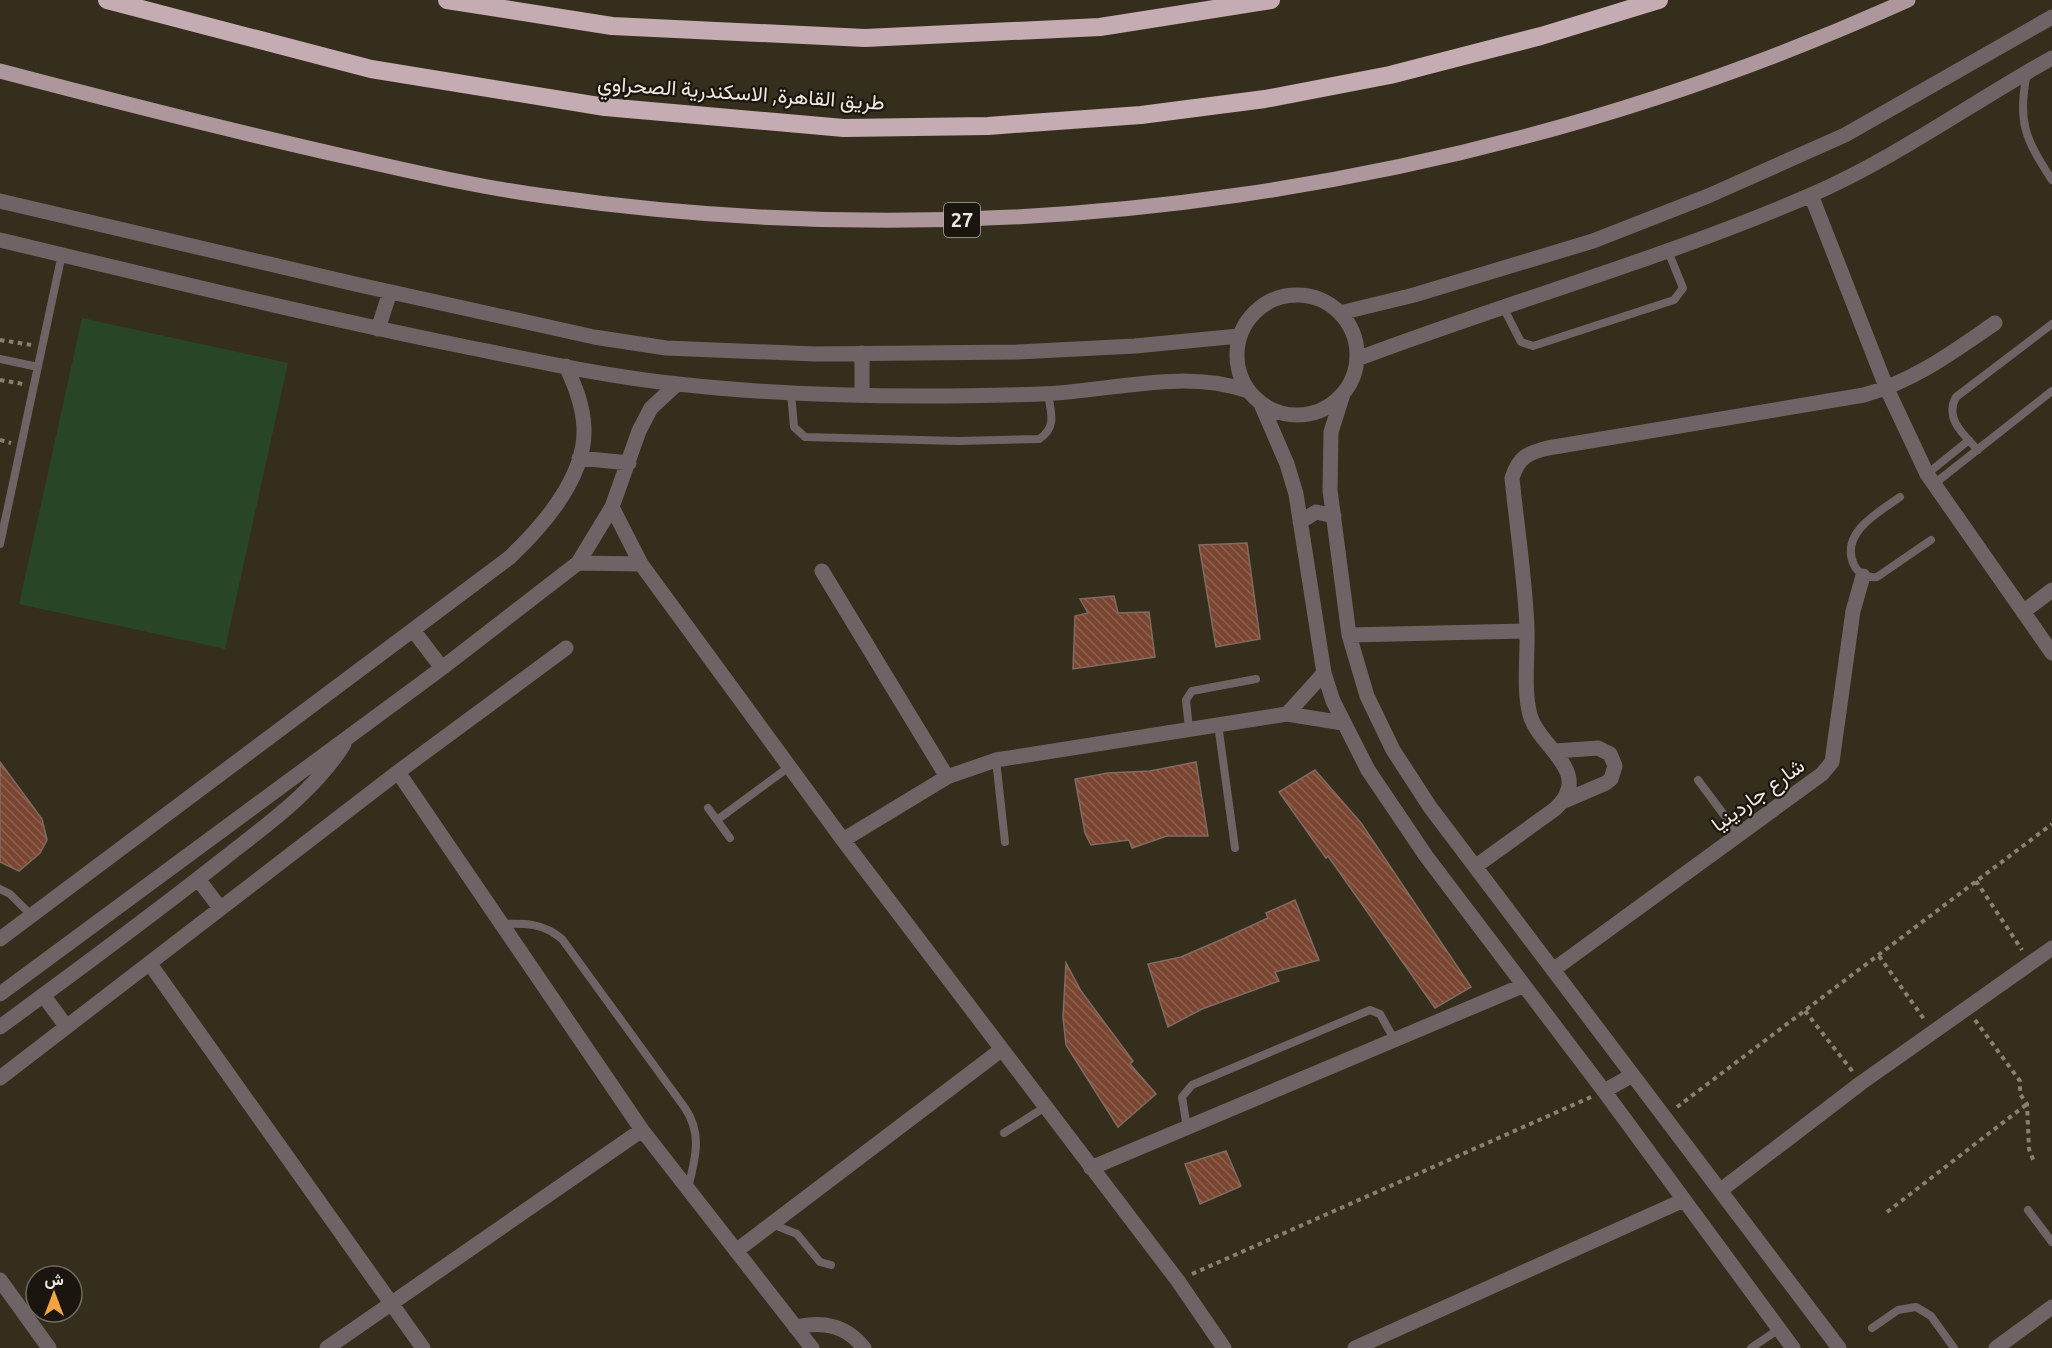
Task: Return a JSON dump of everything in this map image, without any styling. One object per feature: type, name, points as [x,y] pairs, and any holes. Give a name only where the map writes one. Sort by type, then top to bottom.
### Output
[{"type":"highway","name":"طريق القاهرة, الاسكندرية الصحراوي","points":[[106,0],[371,69],[605,107],[844,128],[988,126],[1141,115],[1265,99],[1390,75],[1541,36],[1659,0]]},
{"type":"highway","points":[[447,0],[612,26],[866,38],[1100,27],[1270,0]]},
{"type":"main road","name":"27","points":[[0,71],[212,127],[466,184],[624,206],[782,219],[940,221],[1099,212],[1177,204],[1289,188],[1411,164],[1557,128],[1646,101],[1798,47],[1908,0]]},
{"type":"street","points":[[1340,313],[1447,286],[1593,241],[1708,196],[1845,135],[2052,17]]},
{"type":"street","points":[[1357,359],[1668,251],[1811,195],[1892,153],[2027,72],[2049,62]]},
{"type":"street","points":[[1811,195],[1887,388],[1931,479],[2052,653]]},
{"type":"street","points":[[0,201],[390,292],[594,336],[666,348],[862,353],[1018,352],[1135,346],[1239,336]]},
{"type":"street","points":[[0,240],[378,329],[566,366],[677,384],[942,398],[1048,394],[1154,383],[1203,381],[1227,384],[1248,391]]},
{"type":"street","points":[[378,329],[390,292]]},
{"type":"street","points":[[1343,394],[1329,406],[1304,414],[1277,412],[1261,404],[1248,391],[1237,364],[1239,336],[1255,311],[1273,300],[1294,295],[1315,298],[1340,313],[1350,326],[1356,342],[1357,359],[1353,378],[1343,394],[1331,432],[1330,490],[1349,635],[1367,696],[1393,750],[1430,807],[1631,1076],[1665,1115],[1839,1348]]},
{"type":"street","points":[[1564,801],[1568,778],[1564,763],[1540,734],[1531,717],[1527,693],[1527,631],[1512,478],[1517,462],[1527,453],[1864,395],[1887,388],[1932,367],[1995,323]]},
{"type":"street","points":[[862,353],[862,394]]},
{"type":"street","points":[[0,939],[509,558],[538,532],[562,498],[579,458],[584,430],[581,402],[566,366]]},
{"type":"street","points":[[0,994],[442,668],[578,562],[612,507],[639,431],[651,408],[677,384]]},
{"type":"street","points":[[1261,404],[1287,464],[1296,494],[1324,673],[1343,723],[1368,770],[1426,856],[1522,986],[1604,1090],[1793,1348]]},
{"type":"street","points":[[579,458],[629,464]]},
{"type":"street","points":[[612,507],[641,564],[843,840],[1178,1281],[1224,1348]]},
{"type":"street","points":[[1300,522],[1316,512],[1334,516]]},
{"type":"street","points":[[578,562],[641,564]]},
{"type":"street","points":[[822,571],[947,777]]},
{"type":"street","name":"شارع جاردينيا","points":[[1553,970],[1822,774],[1832,762],[1853,611],[1863,576]]},
{"type":"street","points":[[2023,612],[2052,590]]},
{"type":"street","points":[[413,630],[442,668]]},
{"type":"street","points":[[1349,635],[1527,631]]},
{"type":"street","points":[[0,1078],[398,772],[566,648]]},
{"type":"street","points":[[1287,714],[1324,673]]},
{"type":"street","points":[[843,840],[947,777],[996,760],[1287,714],[1343,723]]},
{"type":"street","points":[[0,1027],[198,879],[284,811],[332,764],[348,736]]},
{"type":"street","points":[[1476,866],[1564,801],[1611,779],[1615,766],[1610,754],[1598,748],[1556,751]]},
{"type":"street","points":[[398,772],[642,1130],[812,1348]]},
{"type":"street","points":[[198,879],[220,908]]},
{"type":"street","points":[[1721,1190],[1861,1083],[1968,1010],[2052,948]]},
{"type":"street","points":[[150,964],[423,1348]]},
{"type":"street","points":[[1091,1168],[1522,986]]},
{"type":"street","points":[[43,995],[66,1026]]},
{"type":"street","points":[[736,1251],[1001,1050]]},
{"type":"street","points":[[1604,1090],[1631,1076]]},
{"type":"street","points":[[327,1348],[642,1130]]},
{"type":"street","points":[[1355,1348],[1684,1200]]},
{"type":"street","points":[[0,1280],[49,1348]]},
{"type":"street","points":[[1996,1348],[2052,1307]]},
{"type":"street","points":[[795,1327],[815,1323],[837,1326],[854,1335],[864,1348]]},
{"type":"lane","points":[[2027,72],[2022,97],[2022,122],[2030,147],[2052,180]]},
{"type":"lane","points":[[1503,307],[1521,342],[1533,346],[1674,300],[1683,288],[1668,251]]},
{"type":"lane","points":[[0,544],[62,254]]},
{"type":"lane","points":[[1978,450],[1952,415],[1956,397],[2052,324]]},
{"type":"lane","points":[[0,359],[38,367]]},
{"type":"lane","points":[[790,391],[794,427],[805,437],[896,440],[1039,439],[1046,435],[1052,421],[1048,394]]},
{"type":"lane","points":[[1931,479],[1978,450],[2052,392]]},
{"type":"lane","points":[[1931,479],[1969,440]]},
{"type":"lane","points":[[1900,497],[1869,519],[1857,532],[1852,548],[1853,564],[1863,576],[1870,578],[1884,574],[1931,540]]},
{"type":"lane","points":[[1189,729],[1186,700],[1192,691],[1257,679]]},
{"type":"lane","points":[[1218,724],[1235,849]]},
{"type":"lane","points":[[996,760],[1005,842]]},
{"type":"lane","points":[[717,820],[789,767]]},
{"type":"lane","points":[[1698,780],[1739,835]]},
{"type":"lane","points":[[708,808],[730,837]]},
{"type":"lane","points":[[0,889],[10,894],[32,916]]},
{"type":"lane","points":[[501,924],[532,923],[549,929],[562,939],[685,1108],[692,1118],[697,1139],[688,1189]]},
{"type":"lane","points":[[1187,1128],[1182,1097],[1187,1087],[1203,1080],[1370,1010],[1380,1014],[1394,1040]]},
{"type":"lane","points":[[1004,1134],[1045,1107]]},
{"type":"lane","points":[[2028,1210],[2052,1242]]},
{"type":"lane","points":[[772,1224],[797,1234],[820,1262],[831,1264]]},
{"type":"lane","points":[[1872,1328],[1898,1310],[1916,1306],[1931,1316],[1954,1348]]},
{"type":"lane","points":[[1751,1348],[1779,1329]]},
{"type":"path","points":[[0,340],[42,347]]},
{"type":"path","points":[[0,380],[34,386]]},
{"type":"path","points":[[1665,1115],[2052,824]]},
{"type":"path","points":[[1976,881],[2031,963]]},
{"type":"path","points":[[1879,956],[1934,1032]]},
{"type":"path","points":[[1968,1010],[2020,1081],[2020,1094],[2027,1104],[2029,1149],[2034,1162]]},
{"type":"path","points":[[1805,1011],[1861,1083]]},
{"type":"path","points":[[1178,1281],[1604,1090]]},
{"type":"path","points":[[1887,1212],[2027,1104]]},
{"type":"green space","points":[[82,318],[288,363],[225,649],[19,604]]},
{"type":"building","points":[[1247,543],[1260,639],[1216,647],[1199,545]]},
{"type":"building","points":[[1114,596],[1118,613],[1149,612],[1155,657],[1073,669],[1075,616],[1088,613],[1080,599]]},
{"type":"building","points":[[0,762],[42,819],[47,840],[40,853],[19,871],[0,862]]},
{"type":"building","points":[[1196,762],[1208,836],[1167,836],[1132,848],[1129,840],[1091,845],[1085,833],[1075,779],[1108,773],[1150,771]]},
{"type":"building","points":[[1315,770],[1361,823],[1471,987],[1435,1008],[1328,856],[1326,858],[1279,792]]},
{"type":"building","points":[[1295,900],[1319,960],[1275,972],[1279,981],[1202,1009],[1168,1027],[1148,964],[1181,957],[1225,938],[1268,918],[1266,913]]},
{"type":"building","points":[[1066,963],[1081,991],[1133,1061],[1130,1064],[1156,1094],[1118,1127],[1066,1045],[1063,1017]]},
{"type":"building","points":[[1226,1151],[1241,1186],[1200,1204],[1185,1164]]}]
